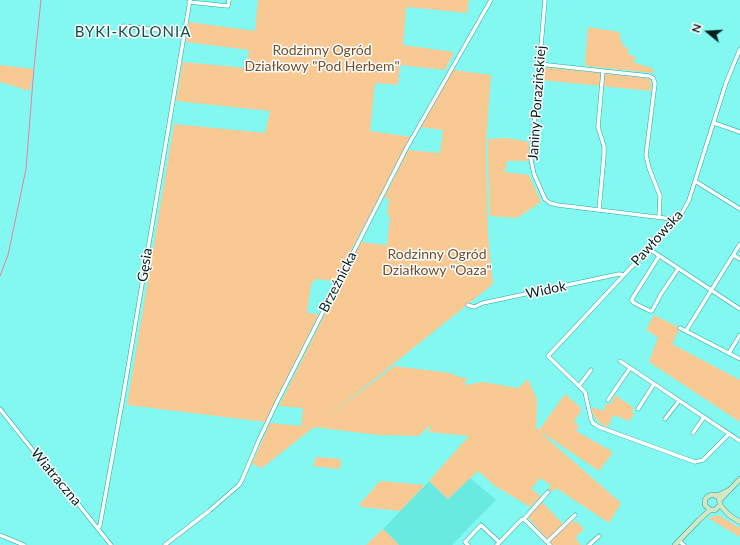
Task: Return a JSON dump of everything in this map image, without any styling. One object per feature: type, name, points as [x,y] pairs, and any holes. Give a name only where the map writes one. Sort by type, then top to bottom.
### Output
[{"type":"main road","points":[[675,545],[699,520],[720,503],[729,490],[740,479]]},
{"type":"main road","points":[[699,520],[705,507],[704,502],[707,497],[729,490]]},
{"type":"main road","points":[[715,495],[729,515]]},
{"type":"main road","points":[[705,507],[729,515],[740,522]]},
{"type":"street","points":[[190,1],[228,6],[229,0]]},
{"type":"street","name":"Brzeźnicka","points":[[165,545],[239,485],[242,480],[277,402],[406,149],[491,0]]},
{"type":"street","name":"Janiny Porazińskiej","points":[[545,0],[531,160],[534,174],[544,197],[548,202],[558,205],[598,210]]},
{"type":"street","name":"Gęsia","points":[[98,529],[122,403],[190,1]]},
{"type":"street","points":[[123,26],[184,33]]},
{"type":"street","name":"Pawłowska","points":[[579,386],[548,356],[676,221],[689,200],[726,83],[740,49]]},
{"type":"street","points":[[539,64],[649,76],[653,78],[654,81],[646,155],[648,168],[660,196],[659,217]]},
{"type":"street","points":[[603,71],[598,127],[604,146],[604,155],[598,210],[659,217],[673,219],[676,221]]},
{"type":"street","points":[[714,123],[740,132]]},
{"type":"street","points":[[695,182],[740,209]]},
{"type":"street","points":[[686,331],[740,244]]},
{"type":"street","points":[[649,249],[740,309]]},
{"type":"street","points":[[733,255],[740,259]]},
{"type":"street","points":[[659,256],[632,300],[634,303],[652,311],[661,294],[678,269]]},
{"type":"street","name":"Widok","points":[[468,305],[474,307],[483,303],[620,274],[624,275]]},
{"type":"street","points":[[680,328],[740,359]]},
{"type":"street","points":[[729,353],[740,335]]},
{"type":"street","points":[[620,361],[740,441]]},
{"type":"street","points":[[608,400],[630,368]]},
{"type":"street","points":[[591,370],[579,386],[585,392],[591,419],[596,425],[695,462],[703,460],[729,434]]},
{"type":"street","points":[[638,409],[654,384]]},
{"type":"street","points":[[665,419],[679,401]]},
{"type":"street","name":"Wiatraczna","points":[[0,409],[111,545]]},
{"type":"street","points":[[693,433],[704,417]]},
{"type":"street","points":[[468,545],[465,542],[482,525],[498,544],[521,520],[524,519],[548,492]]},
{"type":"street","points":[[546,542],[575,516]]},
{"type":"street","points":[[524,519],[550,545]]},
{"type":"street","points":[[0,535],[24,545]]},
{"type":"street","points":[[589,545],[599,536]]},
{"type":"street","points":[[679,541],[684,545]]},
{"type":"shaded area","points":[[470,478],[496,500],[452,545],[399,545],[383,529],[429,481],[448,499]]},
{"type":"green space","name":"Rodzinny Ogród Działkowy \"Pod Herbem\"","points":[[258,0],[469,0],[467,13],[406,8],[403,45],[454,52],[445,70],[400,65],[398,85],[375,83],[370,131],[411,137],[335,281],[316,279],[311,284],[307,313],[319,314],[265,422],[127,405],[174,124],[265,133],[270,111],[176,101],[183,62],[246,68],[249,50],[186,42],[189,22],[255,31]]},
{"type":"green space","points":[[588,27],[619,32],[622,44],[628,49],[628,54],[636,57],[633,62],[654,69],[653,73],[586,66],[585,61]]},
{"type":"green space","points":[[0,65],[33,69],[30,91],[0,82]]},
{"type":"green space","points":[[542,67],[646,78],[650,79],[651,81],[651,91],[541,80]]},
{"type":"green space","name":"Rodzinny Ogród Działkowy \"Oaza\"","points":[[453,70],[491,75],[486,144],[488,235],[493,284],[326,418],[394,366],[450,373],[459,377],[467,378],[464,385],[483,382],[518,388],[528,379],[537,400],[536,427],[539,430],[565,394],[582,409],[574,422],[579,426],[576,431],[613,452],[599,471],[541,432],[621,503],[609,523],[556,488],[552,492],[548,488],[551,485],[540,478],[531,489],[541,496],[530,507],[495,486],[478,471],[448,499],[429,481],[469,436],[428,432],[431,428],[429,426],[419,436],[378,435],[314,427],[262,468],[252,464],[270,423],[301,426],[303,408],[279,406],[361,242],[387,245],[390,216],[387,215],[389,199],[384,198],[408,150],[440,153],[443,130],[420,127]]},
{"type":"green space","points":[[507,138],[529,142],[529,161],[507,161],[505,172],[529,175],[541,202],[517,218],[490,216],[488,139]]},
{"type":"green space","points":[[654,315],[680,328],[672,344],[740,380],[740,422],[649,362],[658,337],[646,330]]},
{"type":"green space","points":[[615,395],[634,408],[631,412],[635,413],[629,421],[613,415],[608,427],[601,424],[593,415],[592,407],[603,411],[607,403],[611,404]]},
{"type":"green space","points":[[316,457],[341,459],[340,469],[313,466]]},
{"type":"green space","points":[[380,481],[425,485],[400,511],[362,507],[359,505]]},
{"type":"green space","points":[[542,502],[566,527],[572,521],[577,522],[584,529],[575,538],[581,545],[553,545],[529,519],[529,515]]},
{"type":"green space","points":[[718,515],[740,528],[740,537],[708,518]]},
{"type":"green space","points":[[383,529],[399,545],[366,545]]},
{"type":"waterway","points":[[0,276],[8,255],[26,169],[41,0]]},
{"type":"district","name":"BYKI-KOLONIA","points":[[133,32]]}]
